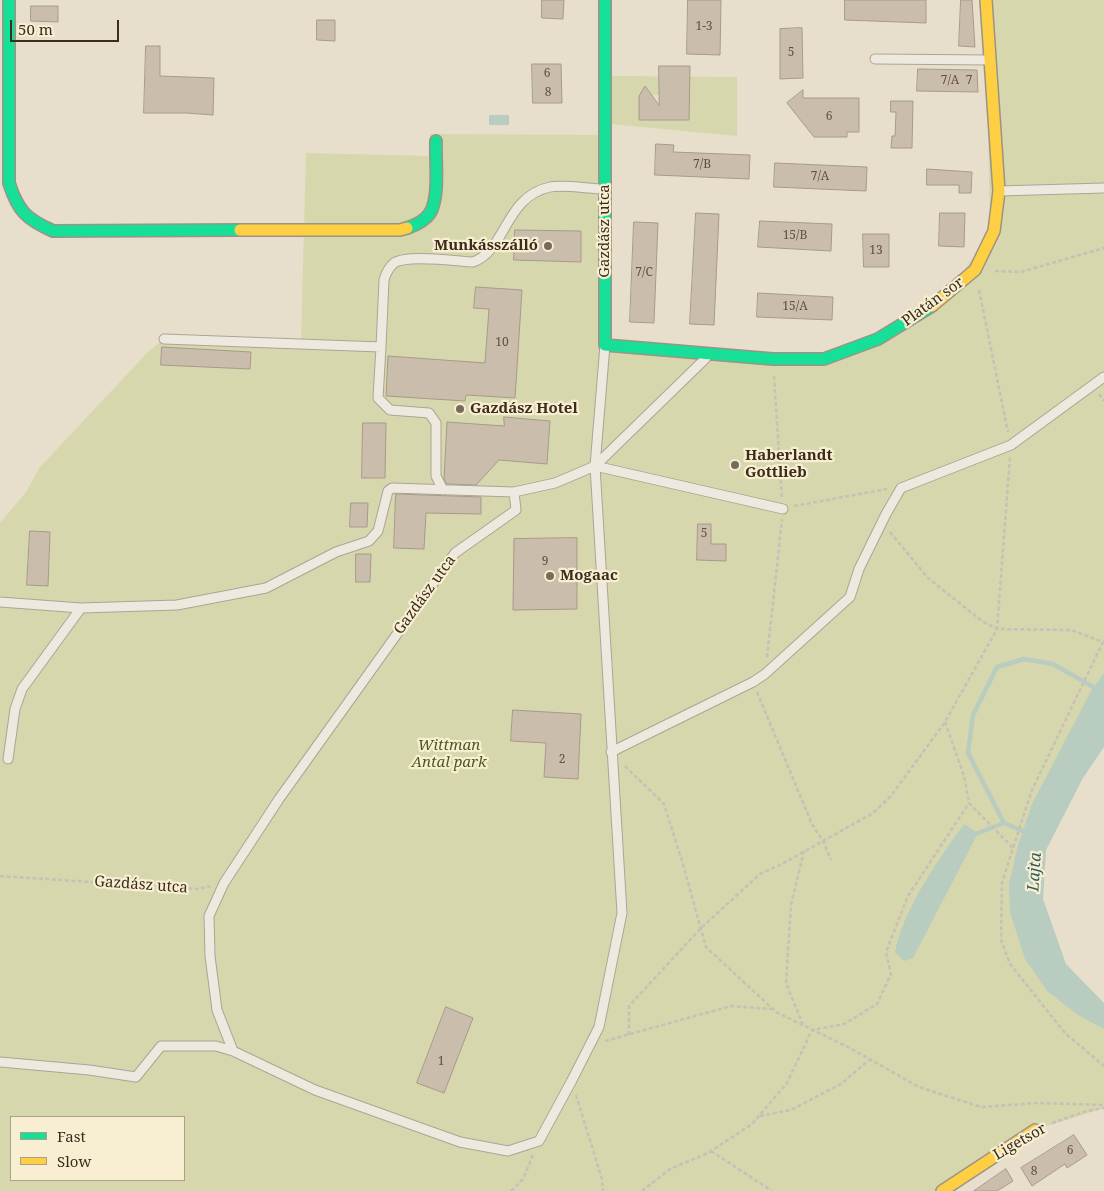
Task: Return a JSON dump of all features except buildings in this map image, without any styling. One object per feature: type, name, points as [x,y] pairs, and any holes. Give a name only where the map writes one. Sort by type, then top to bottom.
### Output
[{"type":"street","points":[[9,0],[9,183],[16,205],[30,221],[53,231],[400,230],[414,227],[432,210],[436,141]]},
{"type":"street","name":"Gazdász utca","points":[[605,0],[605,345]]},
{"type":"street","name":"Platán sor","points":[[605,345],[774,359],[824,359],[878,339],[936,303],[975,270],[994,231],[999,191],[986,0]]},
{"type":"street","name":"Ligetsor","points":[[942,1191],[1034,1130]]},
{"type":"lane","points":[[876,59],[990,60]]},
{"type":"lane","points":[[443,490],[436,476],[436,423],[430,413],[390,410],[378,398],[384,280],[387,270],[392,264],[400,260],[473,262],[482,259],[489,254],[510,216],[532,193],[552,186],[604,189]]},
{"type":"lane","points":[[999,191],[1104,188]]},
{"type":"lane","points":[[164,339],[381,348]]},
{"type":"lane","name":"Gazdász utca","points":[[595,466],[605,345]]},
{"type":"lane","points":[[0,602],[81,608],[177,605],[266,588],[336,552],[368,541],[378,531],[388,491],[392,488],[514,492],[555,483],[595,466],[710,354]]},
{"type":"lane","points":[[612,752],[766,674],[850,597],[859,569],[882,522],[902,488],[1011,445],[1104,377]]},
{"type":"lane","points":[[595,466],[782,509]]},
{"type":"lane","points":[[0,1062],[89,1070],[136,1077],[161,1046],[216,1046],[233,1051],[315,1090],[460,1142],[508,1151],[539,1141],[572,1082],[599,1027],[622,913],[595,466]]},
{"type":"lane","name":"Gazdász utca","points":[[224,883],[295,776],[455,553],[516,510],[514,492]]},
{"type":"lane","points":[[8,759],[15,708],[22,689],[81,608]]},
{"type":"lane","points":[[224,883],[209,916],[210,956],[217,1010],[233,1051]]},
{"type":"path","points":[[629,1035],[629,1006],[701,928],[760,874],[873,813],[891,796],[944,722],[997,629],[1011,445],[975,270],[1021,272],[1104,248]]},
{"type":"path","points":[[782,509],[874,490],[902,488]]},
{"type":"path","points":[[882,522],[928,578],[982,621],[997,629],[1071,630],[1103,641],[1032,790],[1002,883],[1001,940],[1010,964],[1065,1033],[1104,1066]]},
{"type":"path","points":[[753,682],[812,824],[824,840],[831,860]]},
{"type":"path","points":[[944,722],[964,776],[969,803],[1013,848]]},
{"type":"path","points":[[612,752],[664,804],[684,864],[706,947],[774,1009],[919,1087],[981,1107],[1038,1103],[1104,1107]]},
{"type":"path","points":[[812,1030],[844,1024],[877,1004],[891,974],[886,952],[908,896],[969,803]]},
{"type":"path","points":[[803,1025],[786,983],[791,905],[804,851]]},
{"type":"path","name":"Gazdász utca","points":[[0,876],[199,889],[224,883]]},
{"type":"path","points":[[590,1045],[732,1006],[774,1009]]},
{"type":"path","points":[[642,1191],[670,1169],[711,1151],[752,1124],[787,1083],[812,1030]]},
{"type":"path","points":[[758,1116],[791,1110],[841,1084],[870,1060]]},
{"type":"path","points":[[572,1082],[602,1179],[603,1191]]},
{"type":"path","name":"Ligetsor","points":[[1034,1130],[1087,1111],[1104,1107]]},
{"type":"path","points":[[511,1191],[523,1179],[539,1141]]},
{"type":"path","points":[[711,1151],[772,1191]]},
{"type":"green space","name":"Wittman Antal park","points":[[986,0],[1104,0],[1104,723],[1080,759],[1034,881],[1042,952],[1104,1011],[1104,1108],[1035,1130],[941,1191],[0,1191],[0,523],[26,492],[40,467],[149,351],[164,339],[301,343],[306,153],[430,156],[430,134],[605,135],[605,345],[824,359],[945,296],[990,235]]},
{"type":"green space","points":[[610,76],[737,77],[737,136],[610,124]],"holes":[[[645,87],[652,95],[689,95],[689,120],[639,120],[639,96]]]},
{"type":"water","points":[[489,115],[509,115],[509,125],[489,125]]},
{"type":"water","name":"Lajta","points":[[1104,673],[1104,747],[1083,778],[1046,850],[1043,899],[1066,964],[1104,1003],[1104,1029],[1078,1015],[1047,991],[1025,959],[1010,912],[1009,884],[1018,845],[1032,804],[1091,691]]},
{"type":"water","points":[[964,824],[978,833],[913,958],[904,961],[895,952],[899,936],[913,903],[943,853]]},
{"type":"waterway","points":[[1027,833],[1004,823],[968,753],[973,715],[997,667],[1024,659],[1053,664],[1104,693]]},
{"type":"waterway","points":[[978,833],[1004,823]]},
{"type":"traffic: fast","points":[[9,0],[9,183],[16,201],[24,213],[53,231],[240,230]]},
{"type":"traffic: fast","points":[[605,0],[605,345],[773,359],[824,359],[878,339],[932,306]]},
{"type":"traffic: fast","points":[[407,228],[426,218],[433,206],[436,188],[436,141]]},
{"type":"traffic: slow","points":[[932,306],[975,270],[994,231],[999,191],[986,0]]},
{"type":"traffic: slow","points":[[240,230],[400,230],[407,228]]},
{"type":"traffic: slow","points":[[942,1191],[1035,1130]]},
{"type":"place","name":"Munkásszálló","points":[[548,246]]},
{"type":"place","name":"Gazdász Hotel","points":[[460,409]]},
{"type":"place","name":"Haberlandt Gottlieb","points":[[735,465]]},
{"type":"place","name":"Mogaac","points":[[550,576]]}]
